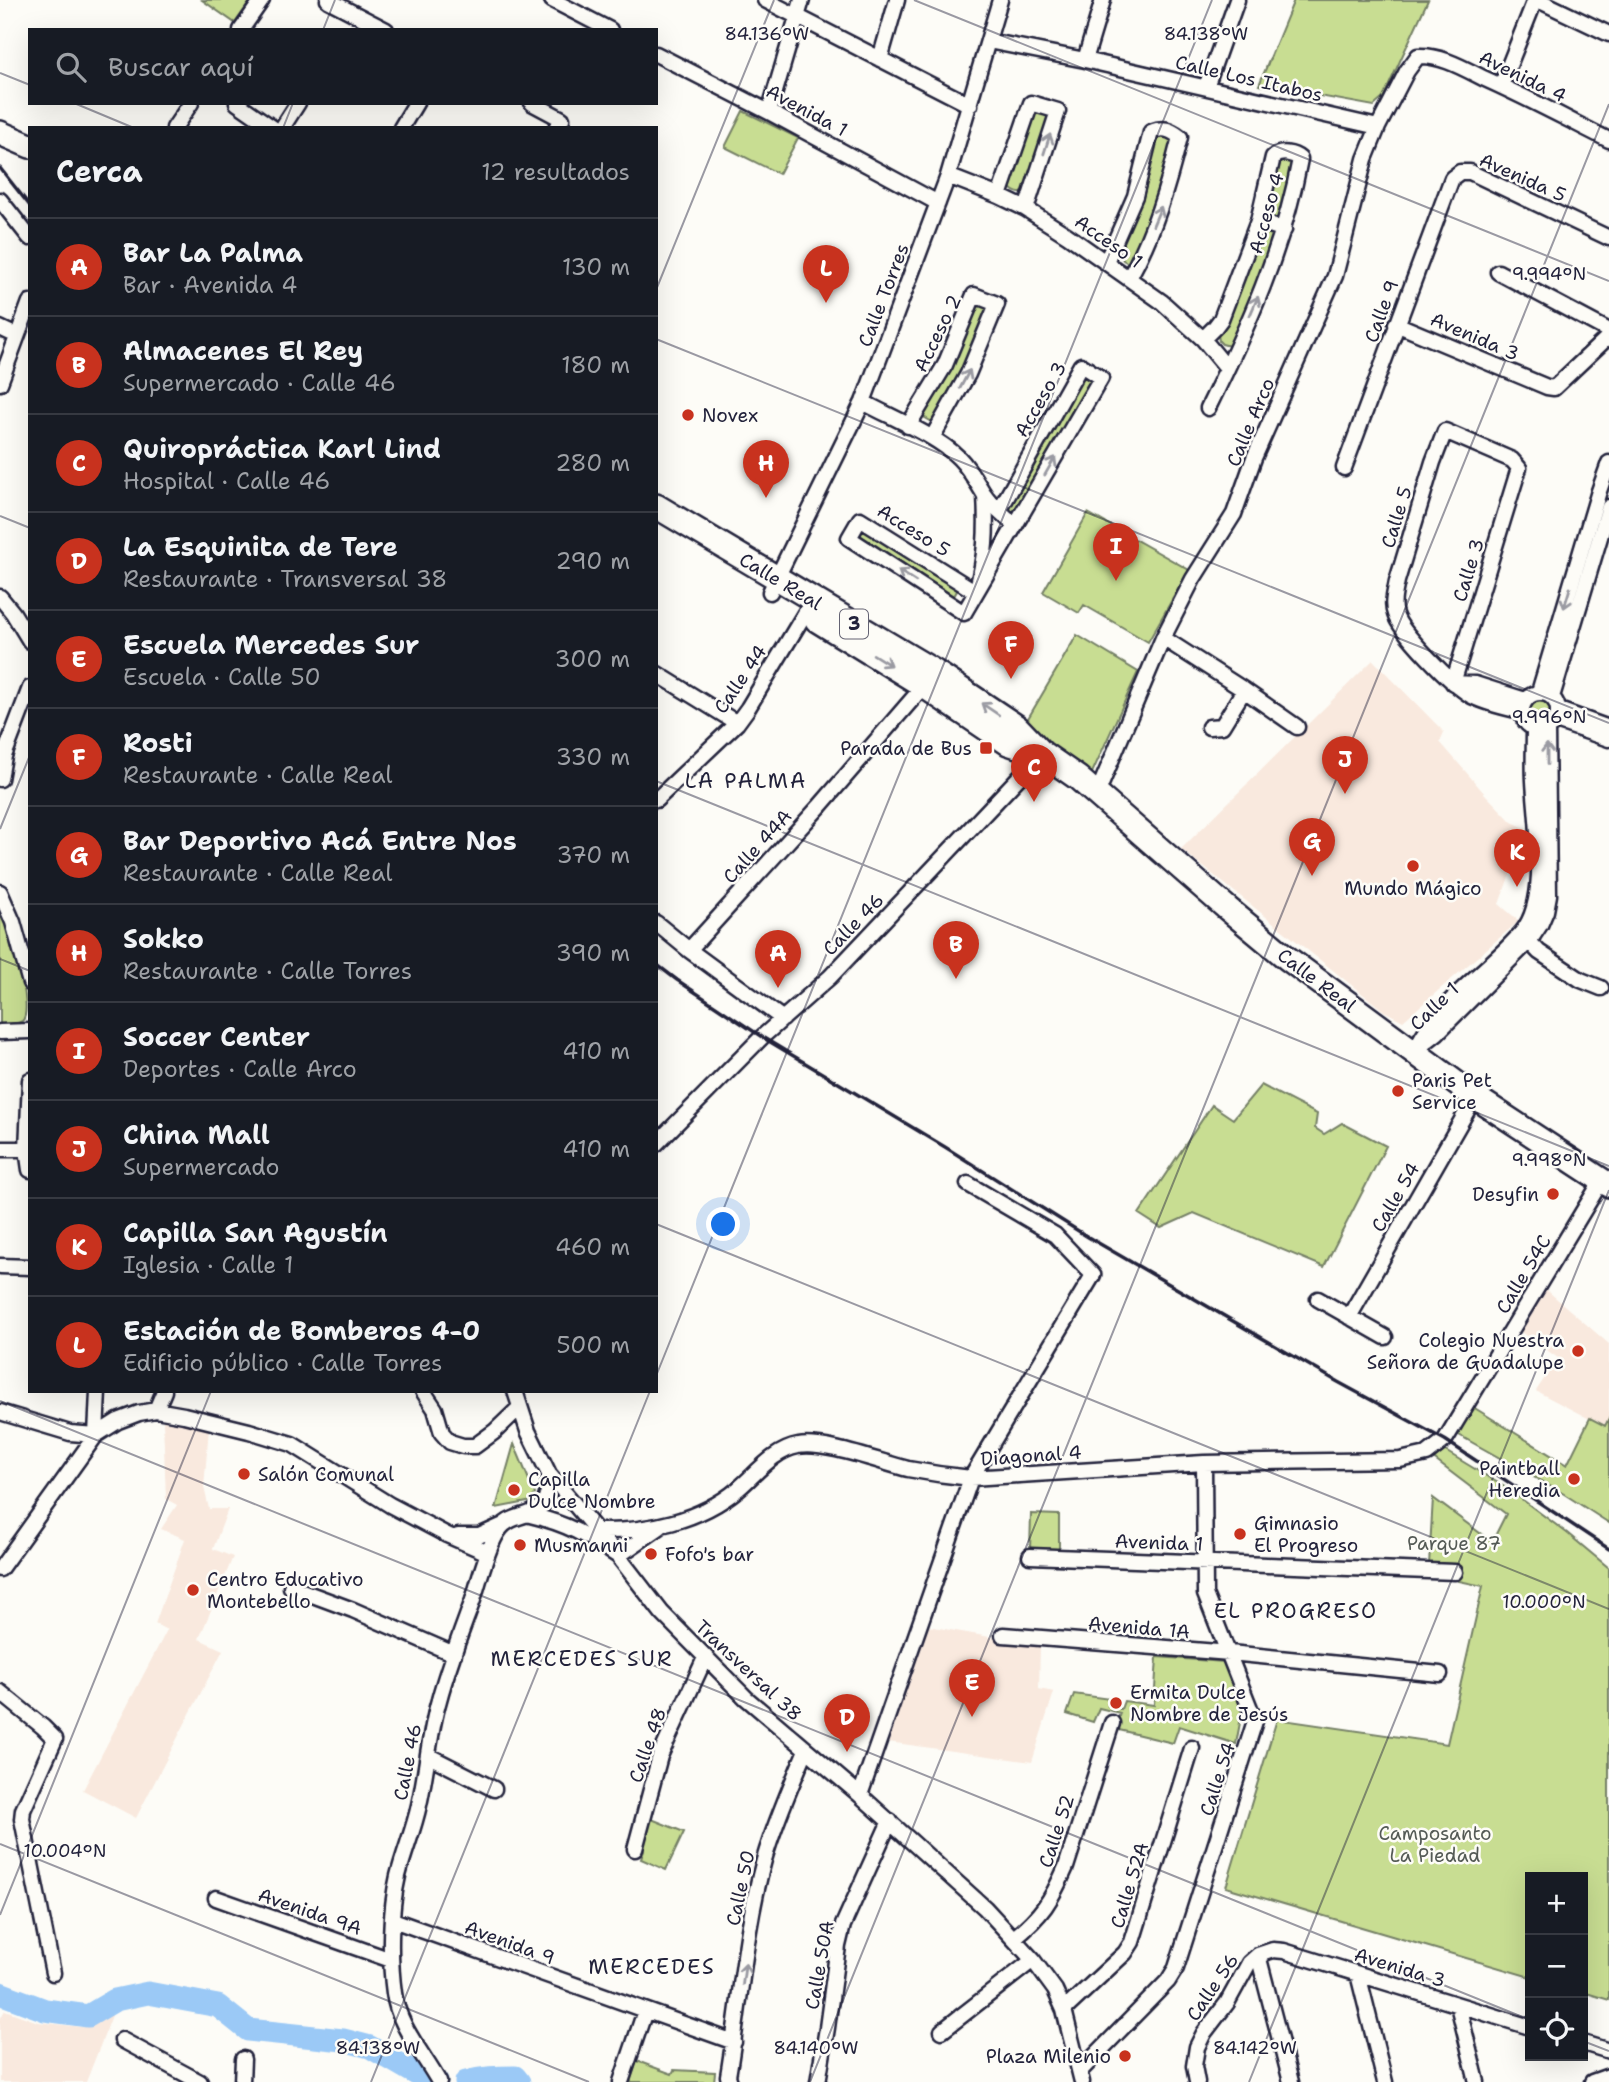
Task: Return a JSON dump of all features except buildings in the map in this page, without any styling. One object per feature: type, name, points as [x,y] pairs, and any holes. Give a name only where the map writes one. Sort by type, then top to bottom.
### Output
[{"type":"main road","points":[[0,133],[28,145]]},
{"type":"main road","name":"Calle Real","points":[[658,507],[774,585],[929,679],[1008,743],[1042,753],[1078,778],[1287,958],[1475,1097],[1605,1182]]},
{"type":"main road","name":"Calle Real","points":[[658,523],[774,585]]},
{"type":"street","points":[[243,28],[262,0]]},
{"type":"street","points":[[328,0],[382,28]]},
{"type":"street","points":[[552,0],[606,28]]},
{"type":"street","points":[[765,0],[970,105]]},
{"type":"street","points":[[769,112],[802,0]]},
{"type":"street","points":[[880,59],[897,0]]},
{"type":"street","name":"Calle Torres","points":[[774,585],[863,402],[948,177],[1000,0]]},
{"type":"street","points":[[1085,60],[1103,0]]},
{"type":"street","points":[[1206,88],[1237,0]]},
{"type":"street","points":[[1501,86],[1536,0],[1609,34]]},
{"type":"street","name":"Calle Los Itabos","points":[[988,41],[1085,60],[1378,127]]},
{"type":"street","name":"Avenida 1","points":[[658,55],[938,203]]},
{"type":"street","name":"Avenida 4","points":[[1418,56],[1429,56],[1448,62],[1609,140]]},
{"type":"street","name":"Calle Arco","points":[[1097,794],[1163,638],[1193,579],[1234,514],[1254,458],[1335,276],[1365,159],[1378,127],[1407,71],[1418,56]]},
{"type":"street","points":[[999,195],[1031,103],[1058,111],[1026,209]]},
{"type":"street","points":[[175,126],[190,105]]},
{"type":"street","points":[[240,105],[270,126]]},
{"type":"street","points":[[283,126],[298,105]]},
{"type":"street","points":[[402,126],[415,105]]},
{"type":"street","points":[[536,105],[562,118],[557,126]]},
{"type":"street","points":[[1106,262],[1135,196],[1151,132],[1160,128],[1172,131],[1180,137],[1164,198],[1129,278]]},
{"type":"street","name":"Acceso 4","points":[[1203,339],[1221,319],[1258,221],[1273,157],[1284,153],[1296,156],[1300,159],[1284,230],[1208,408]]},
{"type":"street","name":"Avenida 5","points":[[1460,172],[1470,172],[1609,238]]},
{"type":"street","name":"Calle 9","points":[[1343,468],[1447,188],[1452,178],[1460,172]]},
{"type":"street","name":"Acceso 1","points":[[948,177],[999,195],[1026,209],[1106,262],[1162,302],[1203,339],[1227,368]]},
{"type":"street","points":[[0,200],[28,235]]},
{"type":"street","points":[[1258,221],[1284,230]]},
{"type":"street","points":[[1498,272],[1609,333]]},
{"type":"street","name":"Acceso 2","points":[[908,426],[945,365],[974,295],[997,304],[968,374],[932,438]]},
{"type":"street","points":[[0,383],[28,307]]},
{"type":"street","name":"Avenida 3","points":[[1396,324],[1554,388],[1609,333]]},
{"type":"street","points":[[0,328],[17,335]]},
{"type":"street","name":"Acceso 3","points":[[999,510],[1081,365],[1101,378],[1015,525]]},
{"type":"street","points":[[863,402],[932,438],[958,456],[985,495],[1015,525],[976,592]]},
{"type":"street","name":"Calle 5","points":[[1453,683],[1406,632],[1395,615],[1393,601],[1433,462],[1445,431],[1512,460],[1519,468]]},
{"type":"street","name":"Calle 1","points":[[1414,1051],[1428,1025],[1462,998],[1540,925],[1546,911],[1549,883],[1534,779],[1599,491],[1609,463]]},
{"type":"street","name":"Calle 3","points":[[1453,683],[1519,468]]},
{"type":"street","points":[[976,592],[984,562],[987,531],[985,495]]},
{"type":"street","name":"Calle 1","points":[[1581,575],[1609,508]]},
{"type":"street","name":"Acceso 5","points":[[860,519],[976,592],[964,613],[849,538],[860,519]]},
{"type":"street","points":[[0,597],[28,638]]},
{"type":"street","name":"Calle 44","points":[[658,798],[737,723],[809,606]]},
{"type":"street","points":[[1163,638],[1297,727]]},
{"type":"street","points":[[658,674],[737,723]]},
{"type":"street","name":"Calle 44A","points":[[689,950],[819,807],[929,679]]},
{"type":"street","points":[[1453,683],[1475,684],[1523,706]]},
{"type":"street","points":[[1209,727],[1222,726],[1244,690]]},
{"type":"street","points":[[0,779],[4,756],[28,693]]},
{"type":"street","points":[[1609,728],[1548,712],[1525,721],[1523,706],[1529,696],[1548,712],[1609,739]]},
{"type":"street","name":"Calle 46","points":[[658,1142],[762,1037],[830,977],[1042,753]]},
{"type":"street","points":[[0,892],[13,922],[28,976]]},
{"type":"street","points":[[658,925],[783,1019]]},
{"type":"street","points":[[1525,937],[1544,946],[1588,975],[1605,991]]},
{"type":"street","points":[[1605,991],[1609,974]]},
{"type":"street","points":[[0,1032],[28,1031]]},
{"type":"street","name":"Calle 54","points":[[1349,1317],[1475,1097]]},
{"type":"street","points":[[28,1126],[28,1156]]},
{"type":"street","points":[[0,1149],[27,1149]]},
{"type":"street","name":"Calle 54C","points":[[1427,1454],[1445,1440],[1605,1182]]},
{"type":"street","points":[[860,1795],[971,1478],[1093,1275],[1055,1235],[968,1184]]},
{"type":"street","points":[[0,1266],[28,1267]]},
{"type":"street","points":[[1318,1300],[1385,1336]]},
{"type":"street","points":[[96,1435],[98,1393]]},
{"type":"street","points":[[156,1410],[163,1393]]},
{"type":"street","points":[[424,1393],[435,1409],[442,1433],[450,1442],[463,1446],[475,1446],[519,1408]]},
{"type":"street","name":"Transversal 38","points":[[515,1393],[528,1431],[549,1474],[662,1613],[746,1698],[860,1795],[985,1908],[1033,1960],[1055,1990],[1064,2010],[1081,2077]]},
{"type":"street","points":[[0,1569],[96,1435],[118,1421],[156,1410],[292,1444],[390,1505],[488,1553]]},
{"type":"street","points":[[0,1412],[71,1433],[96,1435]]},
{"type":"street","name":"Diagonal 4","points":[[598,1531],[663,1525],[700,1513],[720,1503],[776,1456],[799,1446],[824,1447],[941,1475],[971,1478],[1204,1463],[1400,1460],[1427,1454]]},
{"type":"street","name":"Calle 54","points":[[1081,2077],[1168,1981],[1176,1968],[1255,1721],[1205,1594],[1204,1463]]},
{"type":"street","points":[[530,1515],[547,1499],[550,1489],[549,1474]]},
{"type":"street","points":[[447,1535],[479,1536],[516,1518],[530,1515],[557,1521],[580,1531],[618,1556]]},
{"type":"street","name":"Diagonal 4","points":[[618,1556],[663,1525]]},
{"type":"street","name":"Calle 46","points":[[437,2079],[398,2010],[391,1960],[393,1899],[419,1807],[438,1702],[488,1553],[501,1527]]},
{"type":"street","name":"Avenida 1","points":[[1030,1556],[1455,1572]]},
{"type":"street","points":[[291,1587],[353,1609],[454,1654]]},
{"type":"street","name":"Avenida 1A","points":[[1003,1635],[1230,1653],[1440,1674]]},
{"type":"street","name":"Calle 48","points":[[635,1849],[660,1756],[705,1658]]},
{"type":"street","points":[[0,1692],[55,1739],[23,1810],[22,1819],[53,1973]]},
{"type":"street","name":"Calle 52","points":[[1014,1938],[1036,1920],[1058,1887],[1112,1723]]},
{"type":"street","name":"Calle 52A","points":[[1064,2010],[1125,1953],[1132,1942],[1192,1748]]},
{"type":"street","name":"Calle 50","points":[[730,2082],[728,2076],[755,1898],[778,1817],[806,1750]]},
{"type":"street","points":[[429,1756],[495,1789]]},
{"type":"street","name":"Calle 50A","points":[[818,2082],[843,1925],[890,1822]]},
{"type":"street","name":"Avenida 9A","points":[[216,1898],[391,1960]]},
{"type":"street","name":"Avenida 9","points":[[393,1920],[734,2042]]},
{"type":"street","name":"Avenida 3","points":[[1258,1955],[1273,1950],[1284,1951],[1525,2025]]},
{"type":"street","points":[[1258,1955],[1291,2082]]},
{"type":"street","name":"Calle 56","points":[[1197,2082],[1194,2066],[1196,2047],[1227,2003],[1249,1964],[1258,1955]]},
{"type":"street","points":[[942,2031],[1033,1960]]},
{"type":"street","points":[[1358,1974],[1385,2082]]},
{"type":"street","points":[[1458,2005],[1477,2082]]},
{"type":"street","points":[[621,2082],[645,2011]]},
{"type":"street","points":[[122,2040],[200,2082]]},
{"type":"street","points":[[1588,2045],[1609,2051]]},
{"type":"street","points":[[242,2082],[243,2059]]},
{"type":"street","points":[[1592,2082],[1609,2076]]},
{"type":"shaded area","points":[[1373,660],[1444,732],[1440,742],[1485,794],[1512,822],[1527,829],[1499,904],[1519,921],[1403,1021],[1384,1011],[1181,849]]},
{"type":"shaded area","name":"Colegio Nuestra Señora de Guadalupe","points":[[1542,1286],[1609,1344],[1609,1418],[1605,1427],[1536,1391],[1558,1358],[1515,1328]]},
{"type":"shaded area","name":"Centro Educativo Montebello","points":[[163,1421],[209,1428],[204,1487],[209,1509],[228,1509],[213,1549],[233,1557],[199,1639],[223,1650],[136,1818],[83,1790],[167,1630],[155,1624],[185,1539],[161,1529],[177,1505],[166,1499]]},
{"type":"shaded area","points":[[928,1626],[1040,1646],[1039,1689],[1054,1692],[1032,1762],[888,1742]]},
{"type":"shaded area","points":[[115,2008],[86,2082],[0,2082],[0,2019],[5,2010],[38,2022],[82,2027],[93,2024]]},
{"type":"green space","points":[[202,0],[251,0],[235,23]]},
{"type":"green space","points":[[1294,0],[1428,0],[1383,98],[1374,106],[1259,85]]},
{"type":"green space","points":[[1033,110],[1050,113],[1025,193],[1020,193],[1007,184]]},
{"type":"green space","points":[[743,111],[798,138],[779,174],[725,147]]},
{"type":"green space","points":[[1158,133],[1176,140],[1161,198],[1130,264],[1123,260],[1119,252],[1142,191]]},
{"type":"green space","points":[[1295,159],[1281,222],[1267,218],[1278,160]]},
{"type":"green space","points":[[1268,228],[1278,236],[1230,346],[1222,344],[1218,335],[1261,229]]},
{"type":"green space","points":[[978,303],[991,307],[965,369],[934,423],[922,416]]},
{"type":"green space","points":[[1082,373],[1094,380],[1015,517],[1006,505]]},
{"type":"green space","points":[[1088,513],[1189,570],[1148,642],[1084,605],[1079,613],[1043,592]]},
{"type":"green space","points":[[863,525],[959,587],[952,600],[856,538]]},
{"type":"green space","points":[[1077,635],[1138,672],[1092,773],[1023,727]]},
{"type":"green space","points":[[1540,699],[1547,702],[1550,709],[1547,716],[1540,719],[1533,716],[1530,709],[1533,702]]},
{"type":"green space","points":[[0,910],[15,949],[25,1001],[22,1021],[14,1024],[0,1024]]},
{"type":"green space","points":[[1261,1085],[1317,1114],[1315,1128],[1324,1134],[1342,1123],[1386,1146],[1324,1267],[1194,1213],[1161,1228],[1139,1214],[1212,1105],[1233,1119]]},
{"type":"green space","name":"Paintball Heredia","points":[[1473,1407],[1567,1465],[1590,1418],[1605,1426],[1609,1418],[1609,1523],[1564,1494],[1457,1434]]},
{"type":"green space","points":[[514,1444],[535,1494],[532,1501],[496,1508]]},
{"type":"green space","name":"Camposanto La Piedad","points":[[1437,1446],[1508,1489],[1609,1568],[1609,2000],[1588,1994],[1588,1872],[1525,1872],[1525,1976],[1226,1887],[1277,1719],[1447,1744],[1483,1586],[1459,1581],[1461,1567],[1429,1565],[1433,1498],[1492,1542],[1506,1514],[1427,1454]]},
{"type":"green space","points":[[1031,1514],[1059,1515],[1059,1552],[1030,1551]]},
{"type":"green space","points":[[1157,1657],[1225,1662],[1242,1712],[1236,1744],[1179,1726],[1173,1743],[1115,1729],[1120,1713],[1099,1708],[1093,1722],[1067,1714],[1074,1694],[1110,1699],[1108,1706],[1121,1709],[1124,1701],[1154,1705]]},
{"type":"green space","points":[[644,1816],[684,1832],[666,1870],[641,1859],[644,1851],[640,1830]]},
{"type":"green space","points":[[637,2061],[672,2074],[674,2070],[715,2072],[714,2082],[630,2082]]},
{"type":"waterway","points":[[0,1993],[45,2010],[88,2016],[115,2000],[148,1993],[218,2006],[248,2030],[343,2040],[370,2047],[420,2076],[437,2082]]},
{"type":"waterway","points":[[466,2082],[484,2078],[515,2077],[519,2082]]},
{"type":"railway","points":[[0,168],[28,203]]},
{"type":"railway","points":[[658,966],[762,1037],[1088,1237],[1338,1382],[1445,1440],[1609,1549]]},
{"type":"place","name":"Estación de Bomberos 4-0","points":[[826,303]]},
{"type":"place","name":"Novex","points":[[688,415]]},
{"type":"place","name":"Sokko","points":[[766,498]]},
{"type":"place","name":"Soccer Center","points":[[1116,581]]},
{"type":"place","name":"Rosti","points":[[1011,679]]},
{"type":"place","name":"Parada de Bus","points":[[986,748]]},
{"type":"place","name":"China Mall","points":[[1345,794]]},
{"type":"place","name":"Quiropráctica Karl Lind","points":[[1034,802]]},
{"type":"place","name":"Mundo Mágico","points":[[1413,866]]},
{"type":"place","name":"Bar Deportivo Acá Entre Nos","points":[[1312,876]]},
{"type":"place","name":"Capilla San Agustín","points":[[1517,887]]},
{"type":"place","name":"Almacenes El Rey","points":[[956,979]]},
{"type":"place","name":"Bar La Palma","points":[[778,988]]},
{"type":"place","name":"Paris Pet Service","points":[[1398,1091]]},
{"type":"place","name":"Desyfin","points":[[1553,1194]]},
{"type":"place","name":"Colegio Nuestra Señora de Guadalupe","points":[[1578,1351]]},
{"type":"place","name":"Salón Comunal","points":[[244,1474]]},
{"type":"place","name":"Paintball Heredia","points":[[1574,1479]]},
{"type":"place","name":"Capilla Dulce Nombre","points":[[514,1490]]},
{"type":"place","name":"Gimnasio El Progreso","points":[[1240,1534]]},
{"type":"place","name":"Musmanni","points":[[520,1545]]},
{"type":"place","name":"Fofo's bar","points":[[651,1554]]},
{"type":"place","name":"Centro Educativo Montebello","points":[[193,1590]]},
{"type":"place","name":"Ermita Dulce Nombre de Jesús","points":[[1116,1703]]},
{"type":"place","name":"Escuela Mercedes Sur","points":[[972,1717]]},
{"type":"place","name":"La Esquinita de Tere","points":[[847,1752]]},
{"type":"place","name":"Plaza Milenio","points":[[1125,2056]]},
{"type":"district","name":"LA PALMA","points":[[746,781]]},
{"type":"district","name":"EL PROGRESO","points":[[1296,1611]]},
{"type":"district","name":"MERCEDES SUR","points":[[582,1659]]},
{"type":"district","name":"MERCEDES","points":[[652,1967]]},
{"type":"park label","name":"Parque 87","points":[[1454,1543]]}]
